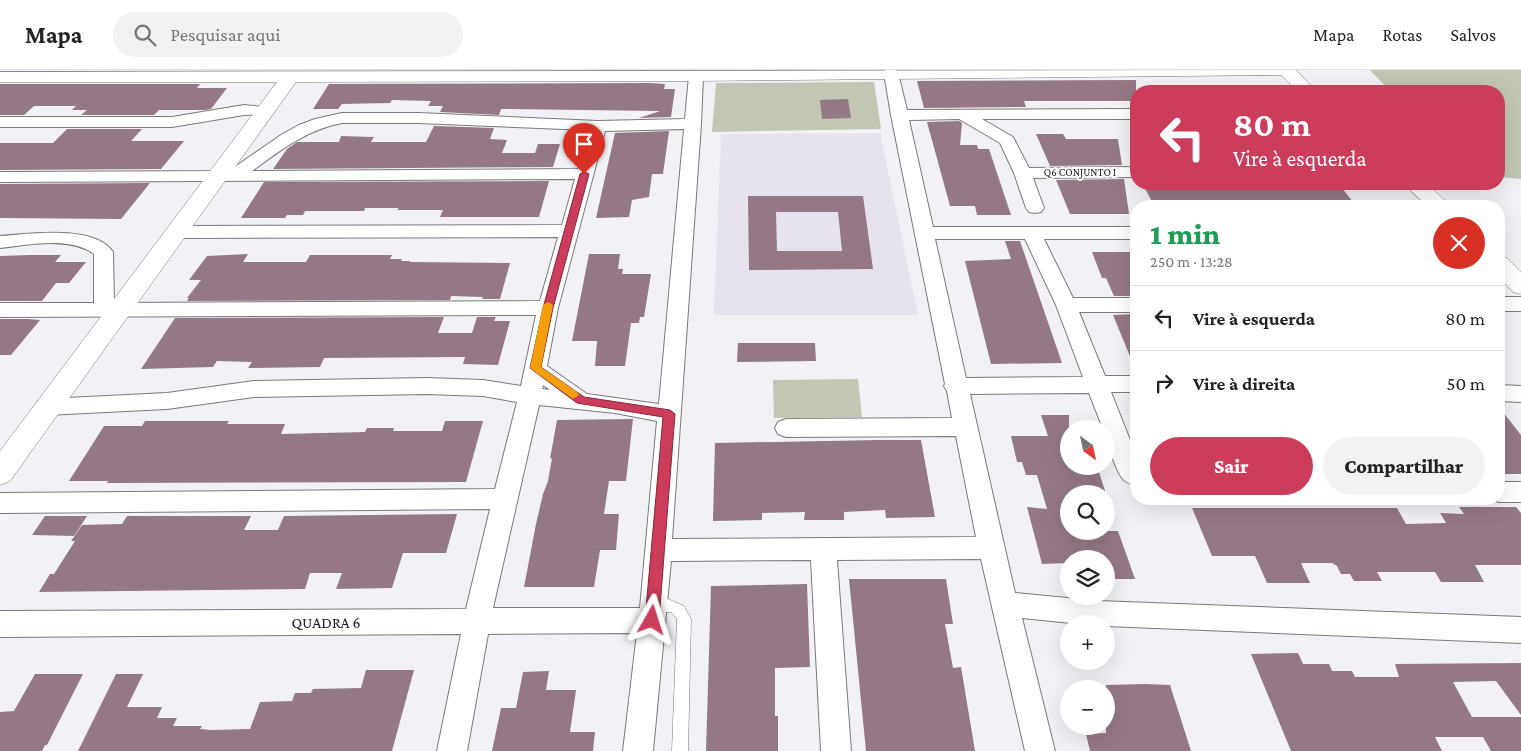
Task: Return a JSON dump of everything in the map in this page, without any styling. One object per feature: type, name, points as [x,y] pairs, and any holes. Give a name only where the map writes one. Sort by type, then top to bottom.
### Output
[{"type":"street","points":[[0,77],[135,74],[290,77],[432,73],[696,76],[1286,70],[1301,85]]},
{"type":"street","points":[[891,73],[926,232],[964,427],[1040,751]]},
{"type":"street","points":[[638,751],[653,613],[696,76]]},
{"type":"street","points":[[0,473],[112,309],[226,176],[266,110],[290,77]]},
{"type":"street","points":[[0,122],[172,122],[244,110],[266,110]]},
{"type":"street","points":[[899,114],[1130,114]]},
{"type":"street","points":[[963,115],[1007,140],[1023,173],[1035,208]]},
{"type":"street","points":[[226,176],[305,128],[321,122],[342,118],[418,118],[598,126],[693,124]]},
{"type":"street","points":[[452,751],[477,621],[530,396],[548,308],[598,126]]},
{"type":"street","name":"Q6 CONJUNTO I","points":[[1023,173],[1130,172]]},
{"type":"street","points":[[0,177],[584,174]]},
{"type":"street","points":[[1421,190],[1433,200]]},
{"type":"street","points":[[178,232],[568,232]]},
{"type":"street","points":[[926,232],[1130,232]]},
{"type":"street","points":[[1032,233],[1066,305],[1130,469]]},
{"type":"street","points":[[0,242],[41,239],[86,242],[98,246],[104,252],[103,285],[112,309]]},
{"type":"street","points":[[1505,269],[1521,286]]},
{"type":"street","points":[[1505,304],[1521,304]]},
{"type":"street","points":[[1066,305],[1130,305]]},
{"type":"street","points":[[0,310],[548,308]]},
{"type":"street","points":[[536,368],[581,400]]},
{"type":"street","points":[[955,386],[1130,384]]},
{"type":"street","points":[[46,407],[158,402],[254,389],[309,387],[483,388],[530,396],[581,400],[670,414]]},
{"type":"street","points":[[1505,393],[1521,394]]},
{"type":"street","points":[[786,428],[964,427]]},
{"type":"street","points":[[1505,492],[1521,492]]},
{"type":"street","points":[[0,503],[505,499]]},
{"type":"street","points":[[658,550],[991,548]]},
{"type":"street","points":[[823,550],[836,751]]},
{"type":"street","points":[[1004,604],[1098,613],[1521,630]]},
{"type":"street","name":"QUADRA 6","points":[[0,624],[477,621],[653,613]]},
{"type":"lane","points":[[653,613],[674,605],[681,611],[684,619],[680,751]]},
{"type":"shaded area","points":[[880,133],[918,315],[714,315],[721,134]]},
{"type":"green space","points":[[1370,70],[1521,70],[1521,179],[1505,178],[1505,85],[1384,85]]},
{"type":"green space","points":[[874,82],[881,129],[712,132],[716,83]]},
{"type":"green space","points":[[858,379],[862,417],[774,418],[773,380]]},
{"type":"building","points":[[1136,80],[1136,85],[1130,85],[1130,101],[1024,101],[1026,107],[924,108],[917,81]]},
{"type":"building","points":[[0,84],[200,84],[197,88],[227,88],[211,109],[205,110],[159,110],[154,115],[81,115],[87,110],[72,110],[76,106],[34,106],[24,115],[0,115]]},
{"type":"building","points":[[329,84],[665,84],[664,89],[675,89],[671,117],[639,118],[660,111],[501,109],[499,115],[440,112],[443,106],[428,106],[431,101],[392,100],[390,103],[342,104],[338,109],[313,109]]},
{"type":"building","points":[[848,99],[851,118],[822,119],[820,100]]},
{"type":"building","points":[[959,121],[962,123],[960,145],[977,145],[978,149],[989,149],[1011,215],[977,215],[975,206],[950,206],[927,122]]},
{"type":"building","points":[[434,126],[494,128],[490,139],[507,140],[502,153],[535,153],[538,144],[560,144],[553,167],[273,169],[287,149],[297,142],[339,142],[341,136],[374,137],[371,142],[426,142]]},
{"type":"building","points":[[67,129],[142,129],[131,141],[184,141],[161,169],[0,170],[0,143],[53,143]]},
{"type":"building","points":[[669,131],[663,174],[652,174],[649,197],[632,200],[629,217],[596,218],[615,133]]},
{"type":"building","points":[[1036,134],[1063,134],[1066,139],[1118,139],[1122,165],[1050,166]]},
{"type":"building","points":[[1124,179],[1129,214],[1070,214],[1056,180]]},
{"type":"building","points":[[549,181],[539,217],[440,217],[443,210],[365,208],[364,211],[305,211],[303,215],[287,215],[285,218],[241,218],[264,182]]},
{"type":"building","points":[[150,183],[121,219],[0,218],[0,184]]},
{"type":"building","points":[[1146,190],[1344,190],[1351,200],[1151,200]]},
{"type":"building","points":[[748,196],[863,196],[873,269],[749,270]],"holes":[[[776,212],[838,212],[842,251],[777,251]]]},
{"type":"building","points":[[1005,241],[1020,241],[1062,363],[991,364],[965,261],[1011,259]]},
{"type":"building","points":[[1092,252],[1130,252],[1130,296],[1114,296],[1106,278],[1102,278]]},
{"type":"building","points":[[248,254],[243,262],[306,262],[310,255],[392,255],[390,259],[402,259],[401,261],[410,262],[510,263],[500,299],[451,296],[450,300],[187,301],[189,298],[187,298],[201,280],[189,280],[207,256]]},
{"type":"building","points":[[589,254],[620,254],[618,269],[623,269],[622,274],[651,274],[644,317],[640,317],[639,323],[631,323],[625,366],[595,366],[597,341],[572,341]]},
{"type":"building","points":[[61,255],[55,262],[86,262],[69,283],[56,283],[42,301],[0,301],[0,256]]},
{"type":"building","points":[[1130,314],[1130,356],[1113,315]]},
{"type":"building","points":[[444,317],[438,333],[472,333],[477,317],[496,317],[494,321],[510,321],[498,365],[463,364],[465,357],[324,358],[320,367],[248,368],[252,362],[217,361],[213,367],[141,369],[175,318]]},
{"type":"building","points":[[0,319],[40,320],[11,355],[0,355]]},
{"type":"building","points":[[738,343],[815,343],[816,361],[737,362]]},
{"type":"building","points":[[1041,415],[1069,415],[1069,420],[1060,420],[1060,475],[1100,475],[1103,485],[1060,485],[1060,540],[1115,540],[1115,531],[1118,531],[1135,579],[1115,579],[1115,550],[1060,550],[1060,563],[1042,564],[1027,507],[1047,509],[1037,475],[1026,475],[1022,462],[1017,462],[1011,436],[1048,436]]},
{"type":"building","points":[[1505,415],[1521,435],[1521,474],[1505,474]]},
{"type":"building","points":[[633,419],[626,481],[609,481],[604,514],[619,514],[616,550],[600,550],[594,587],[524,587],[536,524],[548,481],[557,420]]},
{"type":"building","points":[[145,421],[229,421],[227,424],[285,424],[281,434],[365,432],[367,428],[394,428],[393,431],[442,431],[445,421],[483,421],[466,482],[107,483],[108,481],[69,481],[104,426],[142,426]]},
{"type":"building","points":[[921,440],[935,517],[886,518],[885,510],[844,512],[844,520],[804,520],[805,512],[762,513],[762,520],[713,521],[715,443]]},
{"type":"building","points":[[1459,507],[1516,507],[1521,513],[1521,565],[1475,565],[1484,582],[1441,582],[1435,572],[1377,572],[1382,581],[1354,581],[1350,574],[1341,574],[1337,566],[1332,563],[1301,563],[1310,583],[1267,583],[1255,556],[1212,556],[1192,508],[1397,508],[1406,524],[1446,523],[1440,513],[1464,514]]},
{"type":"building","points":[[457,514],[446,553],[403,553],[392,588],[336,589],[342,573],[310,573],[305,589],[39,592],[50,574],[54,574],[75,541],[71,541],[82,525],[122,524],[127,516],[251,516],[244,530],[278,530],[284,516]]},
{"type":"building","points":[[45,516],[87,516],[74,536],[32,535]]},
{"type":"building","points":[[849,579],[946,579],[953,624],[945,624],[953,668],[961,667],[975,751],[866,751]]},
{"type":"building","points":[[807,584],[810,667],[775,668],[775,716],[778,716],[778,751],[706,751],[711,586]]},
{"type":"building","points":[[1298,653],[1303,664],[1329,664],[1332,671],[1352,671],[1355,677],[1399,677],[1395,664],[1521,663],[1521,715],[1496,681],[1453,682],[1472,717],[1521,717],[1521,751],[1491,751],[1483,737],[1435,737],[1442,751],[1291,751],[1251,654]]},
{"type":"building","points":[[366,670],[414,670],[392,751],[78,751],[116,674],[143,674],[127,707],[162,707],[157,718],[177,718],[173,726],[202,726],[200,729],[212,730],[250,729],[260,702],[292,701],[295,693],[311,693],[313,689],[361,688]]},
{"type":"building","points":[[549,671],[546,690],[576,690],[570,732],[595,732],[593,751],[492,751],[501,708],[516,708],[523,672]]},
{"type":"building","points":[[35,674],[83,674],[47,745],[45,745],[42,751],[0,751],[0,712],[14,711]]},
{"type":"building","points":[[1115,685],[1170,685],[1191,751],[1090,751],[1086,735],[1115,735]]},
{"type":"slow traffic","points":[[548,305],[536,368],[573,395]]},
{"type":"route","points":[[584,174],[548,308],[536,368],[581,400],[670,414],[652,620]]}]
